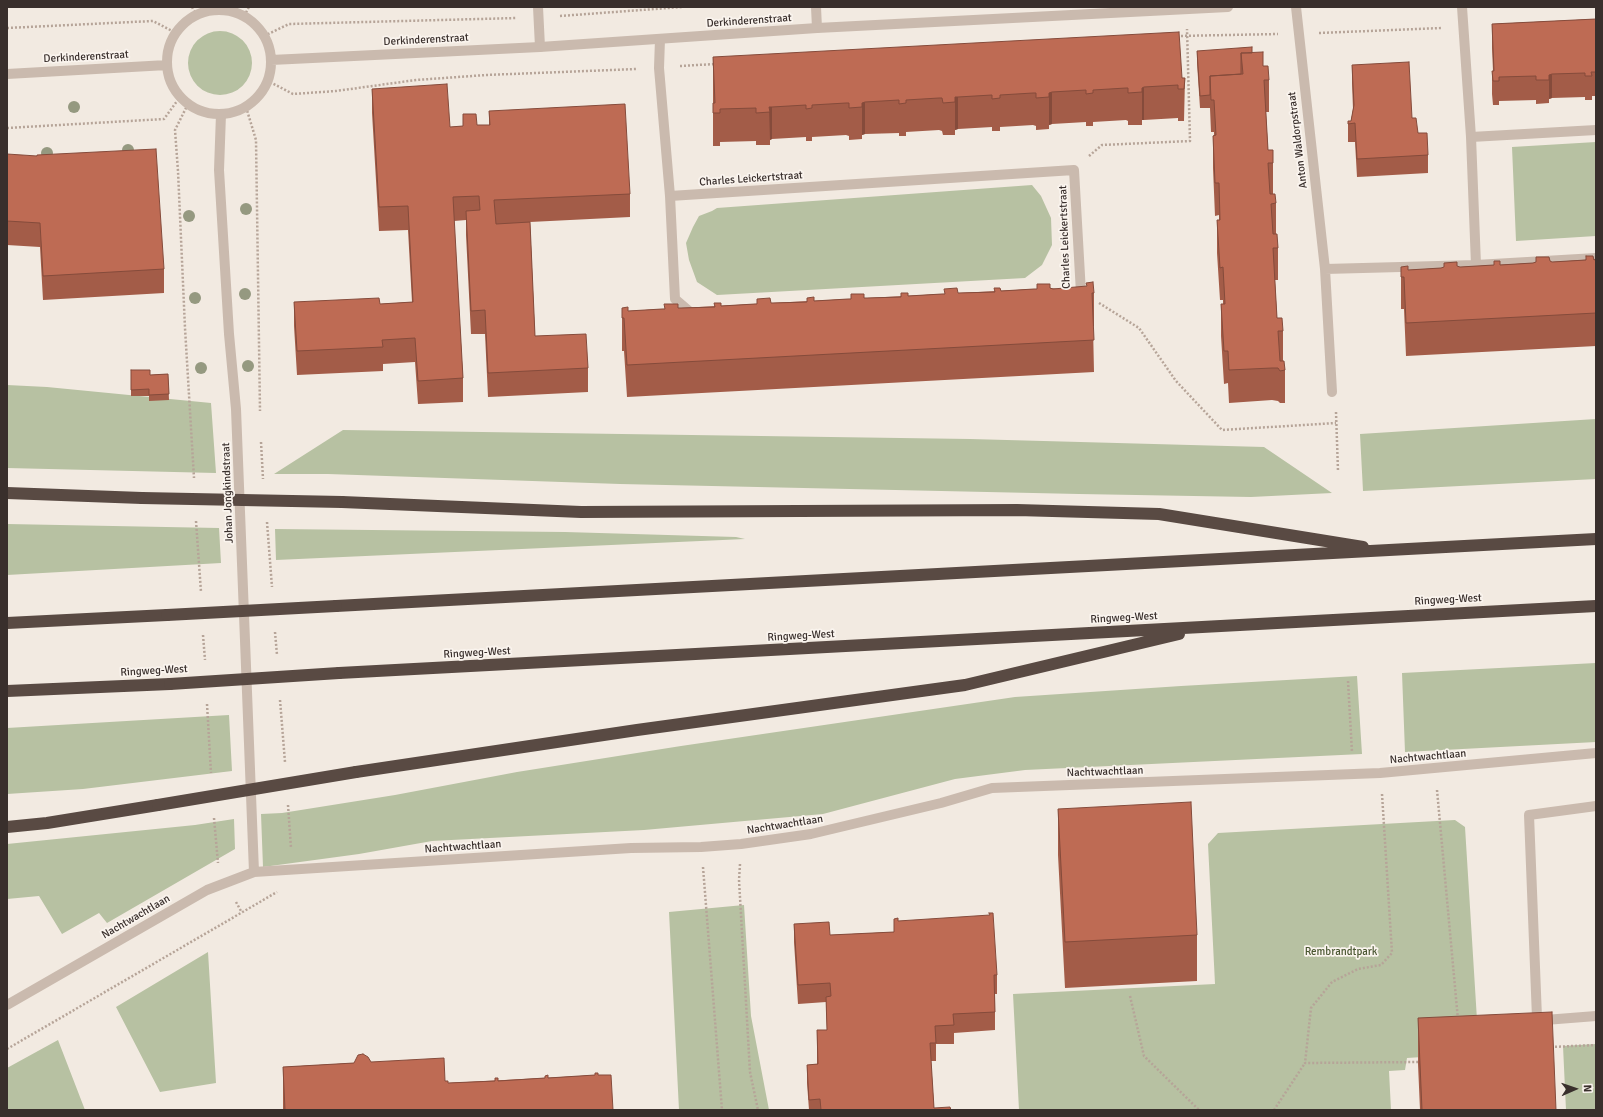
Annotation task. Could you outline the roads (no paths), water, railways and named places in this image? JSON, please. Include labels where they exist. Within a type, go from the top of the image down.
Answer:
[{"type":"highway","points":[[7,493],[142,498],[342,502],[581,512],[1017,510],[1159,514],[1386,550]]},
{"type":"highway","points":[[7,623],[1596,539]]},
{"type":"highway","name":"Ringweg-West","points":[[7,691],[170,684],[340,673],[1596,606]]},
{"type":"highway","points":[[7,827],[47,823],[356,772],[637,730],[965,685],[1209,626]]},
{"type":"street","points":[[538,7],[540,48]]},
{"type":"street","points":[[816,7],[817,28]]},
{"type":"street","name":"Derkinderenstraat","points":[[271,60],[540,48],[817,28],[1228,7]]},
{"type":"street","name":"Anton Waldorpstraat","points":[[1296,7],[1325,270],[1332,392]]},
{"type":"street","points":[[1462,7],[1471,136],[1476,264]]},
{"type":"street","points":[[216,9],[246,12],[264,36],[271,60],[268,81],[258,97],[246,107],[222,114],[204,113],[188,104],[180,97],[171,82],[167,65],[171,42],[180,27],[194,11],[216,9]]},
{"type":"street","points":[[660,39],[659,68],[670,196],[675,299],[698,318],[706,318]]},
{"type":"street","name":"Derkinderenstraat","points":[[7,74],[167,65]]},
{"type":"street","name":"Johan Jongkindstraat","points":[[222,114],[219,170],[229,334],[236,409],[254,872]]},
{"type":"street","points":[[1471,136],[1596,130]]},
{"type":"street","name":"Charles Leickertstraat","points":[[670,196],[1074,170],[1081,292],[1065,294]]},
{"type":"street","points":[[1325,270],[1596,258]]},
{"type":"street","name":"Nachtwachtlaan","points":[[7,1005],[207,890],[254,872],[631,848],[701,847],[741,844],[811,834],[992,788],[1380,773],[1596,753]]},
{"type":"street","points":[[1596,806],[1529,815],[1538,1018],[1545,1020],[1596,1016]]},
{"type":"park label","name":"Rembrandtpark","points":[[1341,952]]}]
